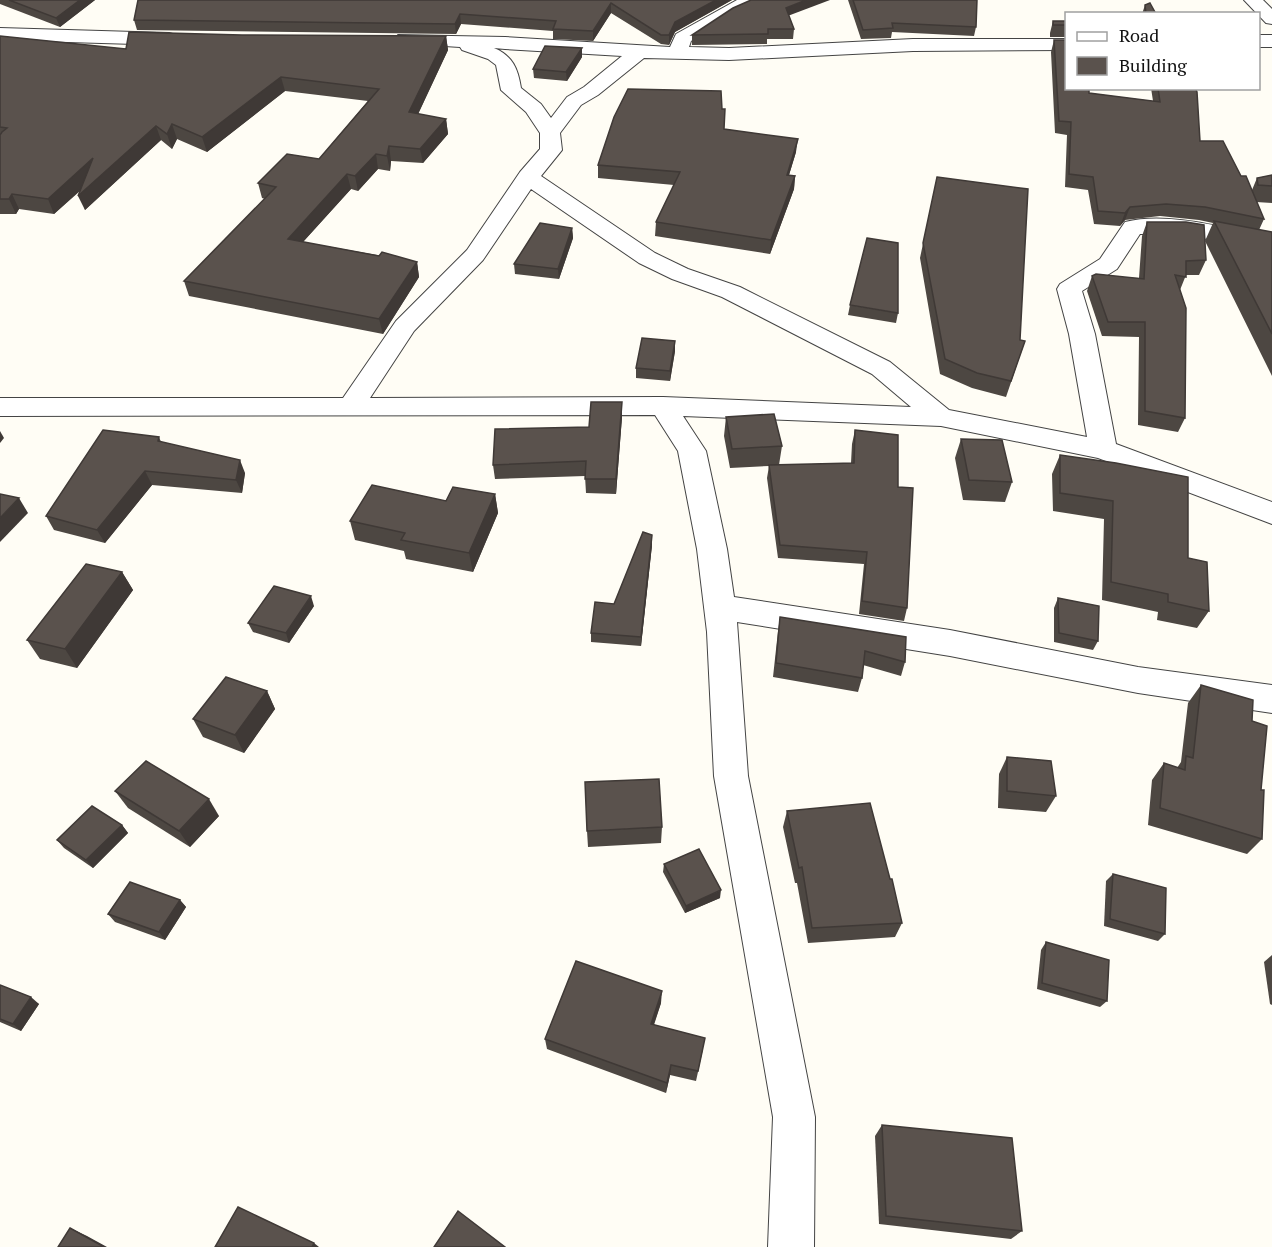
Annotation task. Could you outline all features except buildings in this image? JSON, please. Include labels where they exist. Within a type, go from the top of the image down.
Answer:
[{"type":"street","points":[[678,53],[683,38],[725,12],[751,0]]},
{"type":"street","points":[[1252,0],[1272,19]]},
{"type":"street","points":[[0,34],[189,39]]},
{"type":"street","points":[[384,40],[456,41],[639,52],[729,54],[913,45],[1065,44]]},
{"type":"street","points":[[352,405],[405,326],[475,255],[528,177],[551,150],[550,134],[534,108],[511,90],[510,70],[500,57],[456,41]]},
{"type":"street","points":[[550,134],[574,101],[591,91],[639,52]]},
{"type":"street","points":[[528,177],[647,258],[680,274],[731,292],[881,368],[941,417]]},
{"type":"street","points":[[1103,450],[1082,334],[1069,289],[1109,264],[1133,227],[1180,227],[1272,244]]},
{"type":"street","points":[[663,406],[692,452],[712,549],[723,632],[731,776],[794,1117],[790,1247]]},
{"type":"street","points":[[0,407],[663,406],[941,417],[1103,450],[1272,513]]},
{"type":"street","points":[[718,607],[950,643],[1138,680],[1272,699]]}]
